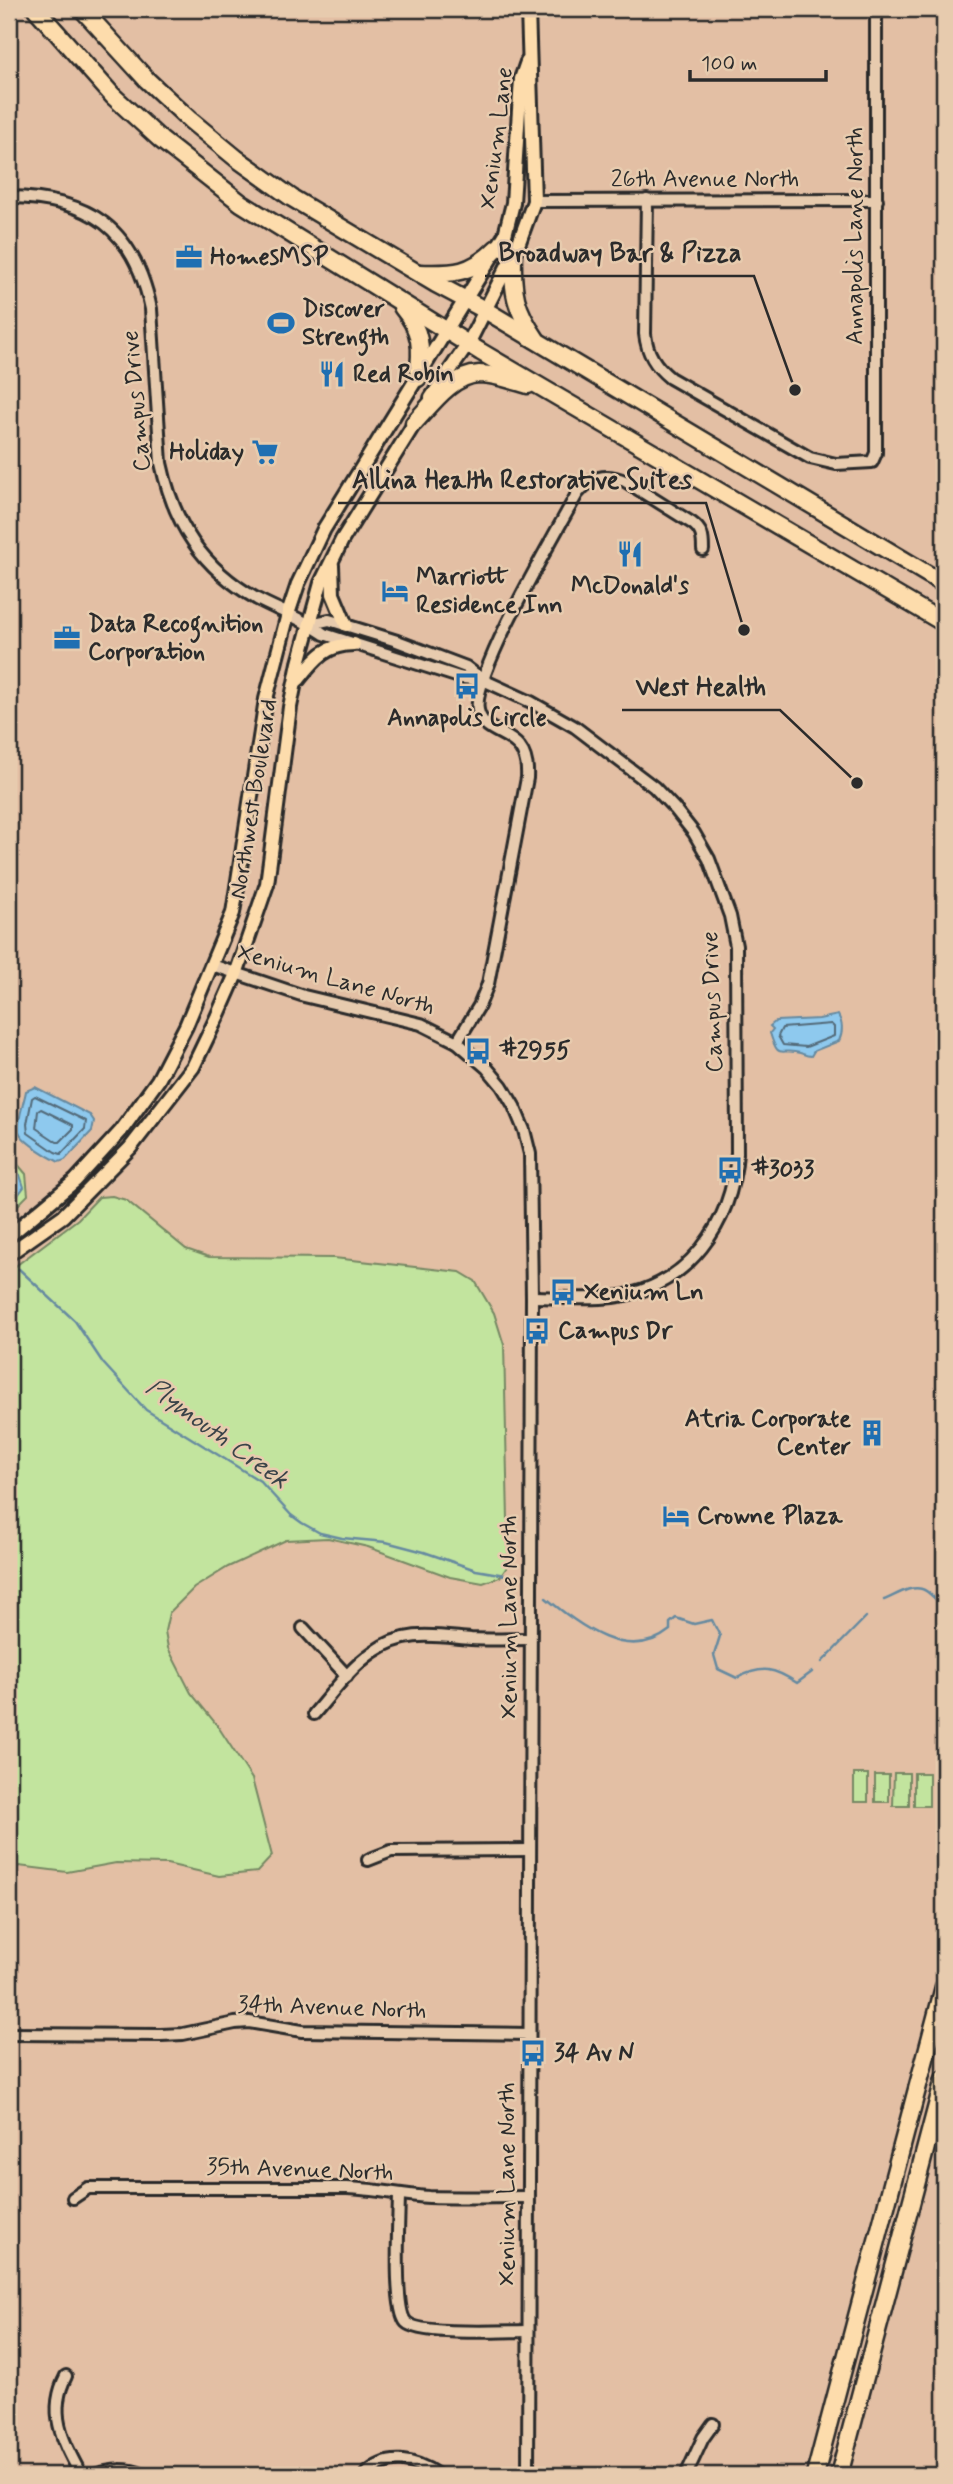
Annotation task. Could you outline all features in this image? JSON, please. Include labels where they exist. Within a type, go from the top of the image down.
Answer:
[{"type":"highway","points":[[36,9],[113,96],[160,140],[241,203],[468,344],[944,623]]},
{"type":"highway","points":[[82,9],[147,80],[190,120],[236,158],[292,198],[944,584]]},
{"type":"highway","points":[[417,272],[460,272],[484,261],[497,248]]},
{"type":"highway","points":[[513,255],[512,286],[516,303],[524,323],[539,344]]},
{"type":"highway","points":[[396,299],[410,317],[419,336],[422,353],[418,378]]},
{"type":"highway","points":[[414,423],[440,395],[456,382],[469,376],[481,374],[547,391]]},
{"type":"highway","points":[[815,2475],[944,1987]]},
{"type":"highway","points":[[839,2475],[944,2079]]},
{"type":"main road","name":"Xenium Lane","points":[[485,310],[513,255],[534,201],[528,9]]},
{"type":"main road","name":"Xenium Lane","points":[[466,300],[505,235],[513,202],[521,79],[529,55]]},
{"type":"main road","name":"Northwest Boulevard","points":[[9,1236],[75,1181],[121,1130],[158,1080],[186,1026],[233,913],[266,699],[298,584],[324,529],[466,300]]},
{"type":"main road","name":"Northwest Boulevard","points":[[9,1254],[63,1216],[130,1148],[192,1067],[236,974],[267,884],[290,707],[321,583],[366,501],[414,423],[468,344],[485,310]]},
{"type":"main road","points":[[332,561],[333,594],[346,625]]},
{"type":"main road","points":[[295,682],[328,649],[339,644],[354,644]]},
{"type":"street","name":"Annapolis Lane North","points":[[647,200],[646,344],[656,365],[670,377],[818,461],[836,464],[872,462],[876,453],[876,9]]},
{"type":"street","name":"Campus Drive","points":[[9,197],[49,198],[92,215],[119,238],[138,265],[151,309],[161,463],[166,488],[174,511],[187,534],[217,571],[248,593],[310,624],[324,634],[462,678],[483,680]]},
{"type":"street","name":"26th Avenue North","points":[[534,201],[877,200]]},
{"type":"street","points":[[457,1042],[479,1006],[488,984],[527,778],[526,760],[518,744],[486,725],[480,718],[478,697],[483,680],[532,575],[577,494],[584,485],[594,479],[615,477],[625,481],[692,523],[699,528],[703,538],[703,550]]},
{"type":"street","name":"Campus Drive","points":[[310,624],[329,620],[466,667],[483,680],[531,702],[575,727],[654,787],[694,833],[709,859],[730,916],[736,946],[737,1153],[730,1198],[722,1219],[695,1256],[678,1270],[638,1291],[615,1297],[532,1297]]},
{"type":"street","name":"Xenium Lane North","points":[[212,965],[304,996],[421,1024],[457,1042],[487,1068],[502,1086],[524,1130],[530,1154],[532,1297],[528,2475]]},
{"type":"street","points":[[303,1628],[347,1676]]},
{"type":"street","points":[[314,1714],[347,1676],[373,1652],[390,1642],[427,1634],[474,1639],[530,1639]]},
{"type":"street","points":[[368,1860],[391,1851],[530,1850]]},
{"type":"street","name":"34th Avenue North","points":[[9,2034],[183,2034],[250,2022],[302,2031],[529,2034]]},
{"type":"street","name":"35th Avenue North","points":[[73,2198],[88,2188],[360,2189],[432,2197],[528,2197]]},
{"type":"street","points":[[399,2194],[398,2298],[405,2322],[413,2327],[431,2330],[528,2331]]},
{"type":"street","points":[[66,2376],[58,2392],[60,2430],[66,2448],[81,2475]]},
{"type":"street","points":[[687,2475],[703,2438],[713,2424]]},
{"type":"street","points":[[365,2475],[382,2462],[398,2460],[414,2462],[439,2475]]},
{"type":"street","points":[[94,2475],[123,2469],[144,2475]]},
{"type":"green space","points":[[9,1154],[26,1174],[28,1195],[9,1214]]},
{"type":"green space","points":[[112,1196],[126,1200],[186,1249],[209,1257],[334,1258],[460,1272],[475,1281],[494,1313],[504,1345],[509,1564],[500,1577],[483,1583],[450,1577],[368,1547],[328,1538],[286,1540],[228,1567],[194,1588],[169,1613],[165,1631],[168,1648],[191,1693],[217,1725],[252,1779],[272,1856],[257,1872],[219,1876],[167,1864],[116,1863],[67,1872],[19,1866],[9,1875],[9,1271],[78,1219],[99,1197]]},
{"type":"green space","points":[[894,1773],[909,1773],[909,1806],[893,1806]]},
{"type":"green space","points":[[914,1773],[929,1773],[929,1806],[914,1806]]},
{"type":"green space","points":[[854,1774],[868,1774],[868,1802],[854,1802]]},
{"type":"green space","points":[[875,1775],[889,1775],[889,1802],[875,1802]]},
{"type":"water","points":[[838,1015],[842,1028],[839,1041],[814,1051],[811,1056],[781,1052],[773,1042],[770,1033],[773,1029],[770,1026],[776,1021],[819,1019]]},
{"type":"water","points":[[35,1087],[90,1115],[94,1121],[92,1131],[65,1160],[59,1162],[42,1153],[19,1131],[26,1091]]},
{"type":"water","points":[[9,1165],[20,1175],[24,1187],[9,1207]]},
{"type":"waterway","name":"Plymouth Creek","points":[[19,1269],[75,1321],[103,1363],[146,1410],[260,1481],[291,1515],[302,1523],[320,1533],[386,1542],[476,1570],[505,1575],[516,1581]]},
{"type":"waterway","name":"Plymouth Creek","points":[[884,1600],[917,1588],[927,1591],[940,1603],[944,1601]]},
{"type":"waterway","name":"Plymouth Creek","points":[[546,1598],[589,1629],[621,1642],[654,1640],[670,1630],[670,1623],[676,1618],[694,1624],[712,1620],[720,1636],[714,1655],[718,1669],[737,1678],[754,1671],[768,1670],[797,1683],[812,1672]]},
{"type":"waterway","name":"Plymouth Creek","points":[[822,1662],[866,1617]]},
{"type":"place","name":"HomesMSP","points":[[189,257]]},
{"type":"place","name":"Discover Strength","points":[[281,323]]},
{"type":"place","name":"Red Robin","points":[[332,374]]},
{"type":"place","name":"Broadway Bar & Pizza","points":[[795,390]]},
{"type":"place","name":"Holiday","points":[[265,452]]},
{"type":"place","name":"McDonald's","points":[[630,554]]},
{"type":"place","name":"Marriott Residence Inn","points":[[395,591]]},
{"type":"place","name":"Allina Health Restorative Suites","points":[[744,630]]},
{"type":"place","name":"Data Recognition Corporation","points":[[67,638]]},
{"type":"place","name":"Annapolis Circle","points":[[467,686]]},
{"type":"place","name":"West Health","points":[[857,783]]},
{"type":"place","name":"#2955","points":[[478,1051]]},
{"type":"place","name":"#3033","points":[[730,1170]]},
{"type":"place","name":"Xenium Ln","points":[[563,1292]]},
{"type":"place","name":"Campus Dr","points":[[537,1331]]},
{"type":"place","name":"Atria Corporate Center","points":[[872,1433]]},
{"type":"place","name":"Crowne Plaza","points":[[676,1516]]},
{"type":"place","name":"34 Av N","points":[[533,2053]]}]
